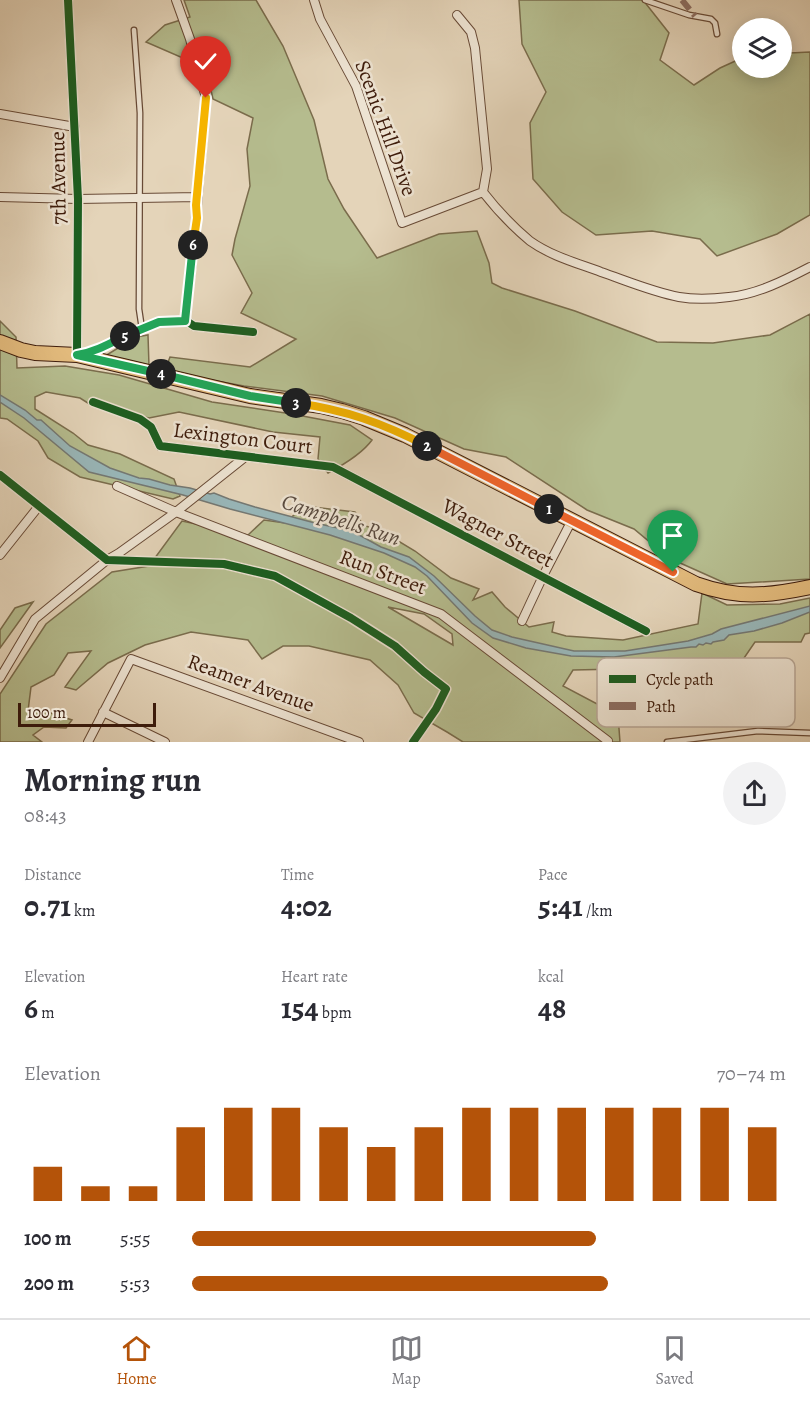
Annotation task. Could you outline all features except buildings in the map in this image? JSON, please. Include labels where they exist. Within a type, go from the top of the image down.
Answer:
[{"type":"main road","points":[[0,342],[35,353],[77,355],[226,391],[321,406],[364,418],[412,438],[696,584],[732,594],[750,595],[772,594],[810,586]]},
{"type":"street","name":"7th Avenue","points":[[68,0],[78,199],[77,355]]},
{"type":"street","points":[[176,0],[190,39],[206,98],[197,218],[185,321]]},
{"type":"street","name":"Scenic Hill Drive","points":[[314,0],[320,19],[356,86],[402,223],[483,192]]},
{"type":"street","points":[[457,15],[471,32],[475,48],[487,169],[483,192],[503,216],[531,242],[551,253],[649,289],[678,297],[702,299],[731,297],[756,291],[810,267]]},
{"type":"street","points":[[0,114],[75,127]]},
{"type":"street","points":[[0,197],[78,199],[198,197]]},
{"type":"street","points":[[77,355],[99,349],[159,322],[185,321],[195,326],[253,332]]},
{"type":"street","name":"Lexington Court","points":[[93,402],[140,420],[151,427],[160,446],[333,467]]},
{"type":"street","points":[[0,678],[35,619],[107,560],[119,554],[176,512],[245,457]]},
{"type":"street","name":"Wagner Street","points":[[333,467],[646,632]]},
{"type":"street","points":[[0,475],[107,560],[224,564],[275,576],[396,646],[446,689],[436,709],[413,742]]},
{"type":"street","name":"Run Street","points":[[117,486],[176,512],[441,614],[609,742]]},
{"type":"street","points":[[0,555],[39,506]]},
{"type":"street","points":[[522,621],[572,520]]},
{"type":"street","name":"Reamer Avenue","points":[[104,712],[131,659],[359,742]]},
{"type":"street","points":[[88,742],[104,712],[165,742]]},
{"type":"lane","points":[[645,0],[689,15],[711,19],[715,23],[717,34]]},
{"type":"lane","points":[[134,30],[140,113],[139,309],[142,329]]},
{"type":"lane","points":[[668,742],[758,731],[810,733]]},
{"type":"green space","points":[[184,0],[256,0],[283,46],[314,120],[328,179],[344,209],[377,258],[439,234],[477,231],[489,263],[492,283],[657,342],[713,343],[770,335],[810,314],[810,579],[727,584],[669,558],[634,529],[587,510],[506,457],[464,449],[395,418],[322,396],[244,386],[167,372],[170,357],[250,367],[296,339],[241,313],[252,293],[232,255],[250,186],[247,149],[253,118],[213,99],[206,68],[146,42],[165,25],[190,17]]},
{"type":"green space","points":[[519,0],[643,0],[669,33],[660,60],[694,85],[732,63],[732,78],[792,78],[792,53],[810,52],[810,215],[777,234],[717,256],[700,239],[652,231],[596,235],[562,212],[533,179],[530,123],[546,92],[522,44]]},
{"type":"green space","points":[[0,321],[16,337],[17,368],[65,366],[119,375],[212,402],[350,425],[372,440],[346,463],[328,473],[318,459],[320,437],[273,432],[179,412],[149,418],[91,405],[80,398],[46,392],[35,397],[35,409],[88,445],[120,454],[174,479],[180,496],[173,499],[80,477],[48,458],[38,441],[7,419],[0,418]]},
{"type":"green space","points":[[148,335],[149,366],[105,356],[136,337]]},
{"type":"green space","points":[[304,506],[355,512],[363,525],[385,533],[415,551],[451,578],[479,589],[473,600],[492,592],[505,607],[529,627],[554,622],[552,632],[566,636],[623,640],[698,624],[702,593],[727,605],[780,604],[810,598],[810,633],[805,634],[801,642],[755,642],[744,658],[597,658],[597,669],[573,670],[563,686],[597,704],[597,727],[619,727],[620,742],[463,742],[414,713],[398,685],[370,660],[309,646],[283,646],[262,659],[248,640],[191,632],[145,645],[108,663],[76,690],[65,687],[91,651],[68,653],[54,675],[31,687],[28,711],[45,711],[72,720],[66,728],[44,727],[33,735],[42,742],[0,742],[0,694],[46,624],[112,572],[149,566],[182,521],[248,535],[264,520],[285,523]],"holes":[[[388,607],[424,614],[452,634],[453,645]]]},
{"type":"green space","points":[[33,602],[0,648],[0,630],[15,608]]},
{"type":"water","points":[[0,395],[37,420],[41,420],[70,446],[110,468],[139,478],[214,493],[255,507],[352,531],[381,547],[409,557],[434,576],[492,630],[512,637],[574,651],[625,651],[688,641],[721,629],[810,606],[810,612],[782,623],[729,635],[724,640],[711,644],[699,644],[696,647],[614,657],[571,656],[526,648],[493,638],[472,623],[427,576],[415,567],[384,553],[330,535],[89,472],[24,418],[0,402]]},
{"type":"marked path","points":[[682,0],[695,16]]},
{"type":"cycle path","points":[[68,0],[78,199],[77,355],[99,349],[159,322],[185,320],[194,326],[253,332]]},
{"type":"cycle path","points":[[93,402],[140,419],[151,427],[160,446],[333,467],[646,631]]},
{"type":"cycle path","points":[[0,475],[107,560],[224,564],[275,576],[351,618],[395,646],[446,689],[436,709],[413,742]]},
{"type":"route","points":[[206,98],[196,205],[197,218],[185,321],[159,322],[99,349],[77,355],[226,391],[321,406],[364,418],[426,446],[673,572]]},
{"type":"water label","name":"Campbells Run","points":[[341,520]]}]
